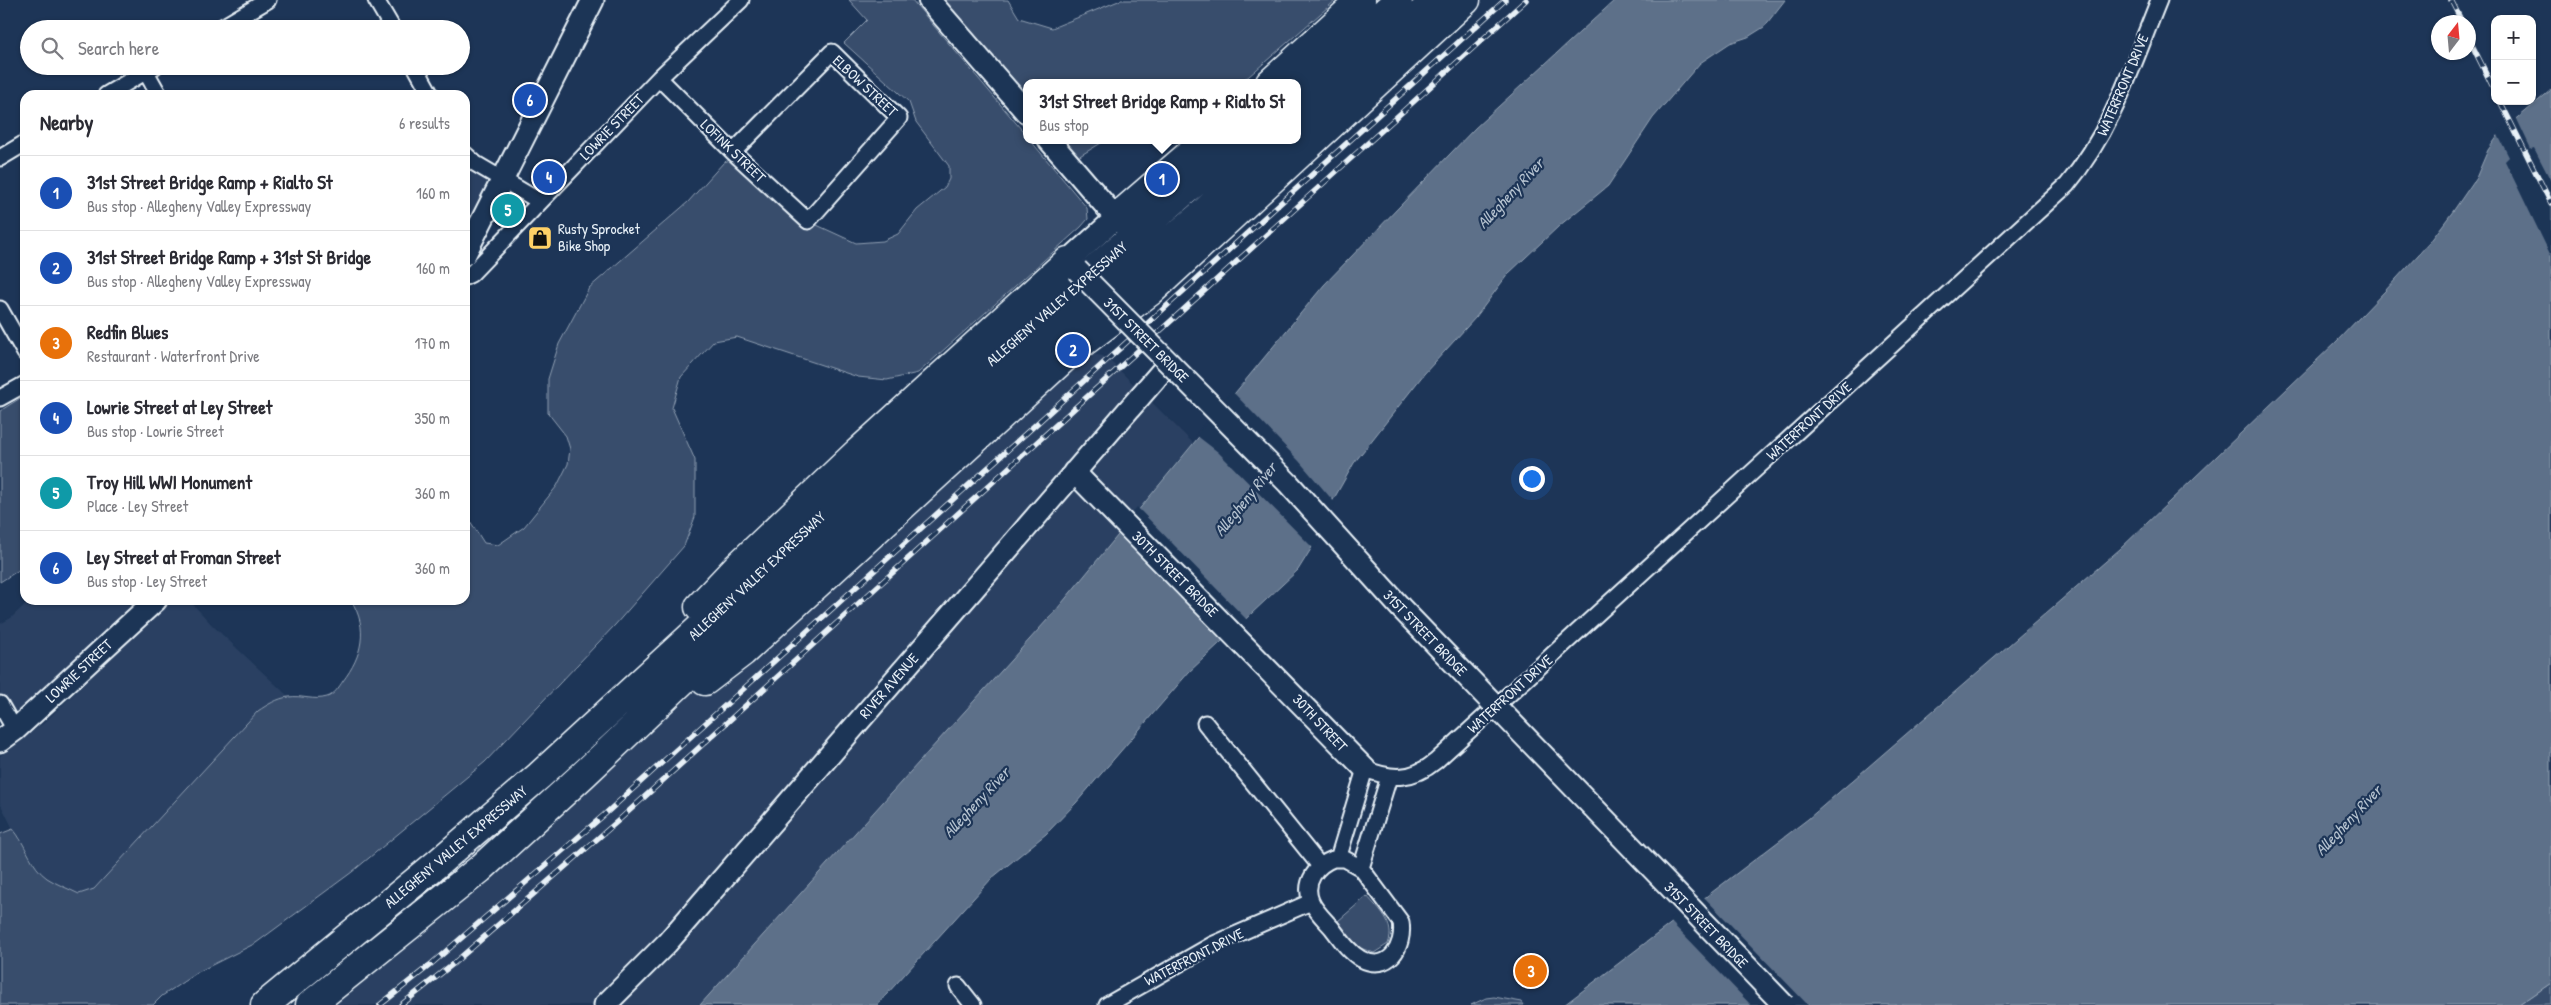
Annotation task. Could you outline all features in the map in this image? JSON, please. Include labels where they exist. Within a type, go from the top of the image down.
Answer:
[{"type":"highway","points":[[1274,79],[1361,0]]},
{"type":"highway","points":[[1301,88],[1398,0]]},
{"type":"highway","points":[[1301,124],[1437,13],[1466,0]]},
{"type":"highway","points":[[583,775],[743,652],[897,509],[1073,350],[1151,292],[1437,13]]},
{"type":"highway","points":[[1116,218],[1201,144]]},
{"type":"highway","name":"ALLEGHENY VALLEY EXPRESSWAY","points":[[265,1005],[430,870],[539,776],[1019,335],[1239,144]]},
{"type":"highway","name":"ALLEGHENY VALLEY EXPRESSWAY","points":[[310,1005],[480,869],[583,775],[883,491],[1058,336],[1202,214],[1278,144]]},
{"type":"highway","points":[[539,776],[736,568],[858,452],[1072,265]]},
{"type":"street","points":[[234,20],[268,0]]},
{"type":"street","points":[[376,0],[388,20]]},
{"type":"street","points":[[470,244],[593,0]]},
{"type":"street","name":"LOWRIE STREET","points":[[470,274],[524,221],[540,201],[659,78],[741,0]]},
{"type":"street","points":[[929,0],[1023,108]]},
{"type":"street","name":"WATERFRONT DRIVE","points":[[1366,769],[1389,778],[1408,777],[1424,771],[2067,185],[2085,163],[2111,120],[2159,0]]},
{"type":"street","name":"ELBOW STREET","points":[[733,152],[832,52],[900,118],[808,222]]},
{"type":"street","points":[[114,90],[140,75]]},
{"type":"street","points":[[152,75],[157,90]]},
{"type":"street","points":[[420,75],[428,90]]},
{"type":"street","name":"LOFINK STREET","points":[[659,78],[733,152],[808,222]]},
{"type":"street","points":[[1052,144],[1116,218],[1072,265]]},
{"type":"street","points":[[0,158],[20,146]]},
{"type":"street","points":[[470,159],[476,164],[540,201]]},
{"type":"street","name":"31ST STREET BRIDGE","points":[[1072,265],[1288,482],[1401,608],[1784,1005]]},
{"type":"street","points":[[0,309],[20,344]]},
{"type":"street","name":"RIVER AVENUE","points":[[605,1005],[667,943],[1169,363]]},
{"type":"street","points":[[0,398],[20,387]]},
{"type":"street","name":"30TH STREET BRIDGE","points":[[1074,472],[1276,676]]},
{"type":"street","name":"LOWRIE STREET","points":[[8,735],[151,605]]},
{"type":"street","name":"30TH STREET","points":[[1276,676],[1366,769]]},
{"type":"street","points":[[0,704],[8,735]]},
{"type":"street","points":[[1205,723],[1320,866]]},
{"type":"street","points":[[1338,858],[1366,769]]},
{"type":"street","points":[[1361,868],[1389,778]]},
{"type":"street","points":[[1338,858],[1354,862],[1361,868],[1401,922],[1403,933],[1401,945],[1395,954],[1386,960],[1376,962],[1363,960],[1350,952],[1311,902],[1310,881],[1320,866],[1327,861],[1338,858]]},
{"type":"street","name":"WATERFRONT DRIVE","points":[[1107,1005],[1212,945],[1311,902]]},
{"type":"street","points":[[958,986],[972,1005]]},
{"type":"shaded area","points":[[849,0],[912,0],[1023,131],[1023,144],[1033,144],[1087,208],[1088,219],[1081,227],[918,373],[887,380],[858,377],[737,337],[714,341],[681,377],[672,408],[695,460],[695,517],[684,546],[615,625],[485,762],[352,872],[256,943],[198,972],[162,996],[153,1005],[0,1005],[0,834],[13,829],[37,868],[47,878],[79,894],[94,889],[258,711],[273,702],[285,698],[322,698],[330,696],[336,690],[350,672],[359,652],[361,642],[360,621],[354,605],[470,605],[470,521],[484,543],[498,545],[524,527],[557,486],[568,464],[570,449],[566,436],[548,413],[548,379],[559,344],[589,288],[688,202],[724,162],[740,157],[751,158],[773,190],[808,221],[856,243],[883,241],[898,234],[917,210],[945,187],[949,179],[949,166],[916,122],[909,102],[844,43],[867,20]]},
{"type":"shaded area","points":[[943,0],[1008,0],[1019,18],[1052,28],[1121,0],[1336,0],[1248,77],[1243,79],[1023,79],[1023,93]]},
{"type":"shaded area","points":[[1067,144],[1099,144],[1078,157]]},
{"type":"shaded area","points":[[470,157],[503,178],[470,244]]},
{"type":"shaded area","points":[[1090,354],[1103,356],[1111,362],[1193,443],[1057,609],[700,1005],[310,1005],[1076,359]]},
{"type":"shaded area","points":[[20,398],[20,569],[0,582],[0,411]]},
{"type":"shaded area","points":[[25,605],[151,605],[15,730],[0,704],[0,624],[11,618]]},
{"type":"shaded area","points":[[165,605],[194,605],[213,626],[289,697],[258,711],[94,889],[79,894],[46,878],[37,868],[20,837],[13,829],[0,803],[0,756],[44,723]]},
{"type":"shaded area","points":[[1367,896],[1381,912],[1390,930],[1388,944],[1374,953],[1358,947],[1338,921]]},
{"type":"shaded area","points":[[2551,983],[2551,1004],[2519,1005]]},
{"type":"shaded area","points":[[1494,997],[1522,1002],[1524,1005],[1471,1005],[1486,998]]},
{"type":"water","name":"Allegheny River","points":[[1615,0],[1785,0],[1764,27],[1748,37],[1730,43],[1700,63],[1653,118],[1608,186],[1559,226],[1508,274],[1476,317],[1424,374],[1354,463],[1332,502],[1311,549],[1298,570],[1189,672],[1076,803],[1046,834],[992,878],[877,1005],[700,1005],[1057,609],[1324,285],[1475,128]]},
{"type":"water","name":"Allegheny River","points":[[2551,90],[2551,983],[2519,1005],[1564,1005],[1808,819],[2120,549],[2337,341],[2385,291],[2430,242],[2454,210],[2476,178],[2488,150],[2500,133],[2533,105],[2536,105],[2536,103]]},
{"type":"pier","points":[[2516,117],[2531,149],[2534,148],[2551,181],[2551,256],[2505,161],[2509,157],[2497,133]]},
{"type":"pier","points":[[1232,391],[1299,461],[1335,503],[1314,549],[1218,452],[1196,435]]},
{"type":"pier","points":[[1137,507],[1248,621],[1224,643],[1116,533]]},
{"type":"pier","points":[[1702,895],[1808,1005],[1751,1005],[1669,920]]},
{"type":"railway","points":[[380,1005],[430,965],[604,815],[1505,0]]},
{"type":"railway","points":[[401,1005],[454,963],[619,820],[1526,0]]},
{"type":"railway","points":[[2451,0],[2458,15]]},
{"type":"railway","points":[[2476,53],[2491,83]]},
{"type":"railway","points":[[2502,105],[2551,203]]},
{"type":"place","name":"Ley Street at Froman Street","points":[[530,100]]},
{"type":"place","name":"Lowrie Street at Ley Street","points":[[549,177]]},
{"type":"place","name":"31st Street Bridge Ramp + Rialto St","points":[[1162,179]]},
{"type":"place","name":"Troy Hill WWI Monument","points":[[508,210]]},
{"type":"place","name":"Rusty Sprocket Bike Shop","points":[[540,238]]},
{"type":"place","name":"31st Street Bridge Ramp + 31st St Bridge","points":[[1073,350]]},
{"type":"place","name":"Redfin Blues","points":[[1531,971]]}]
